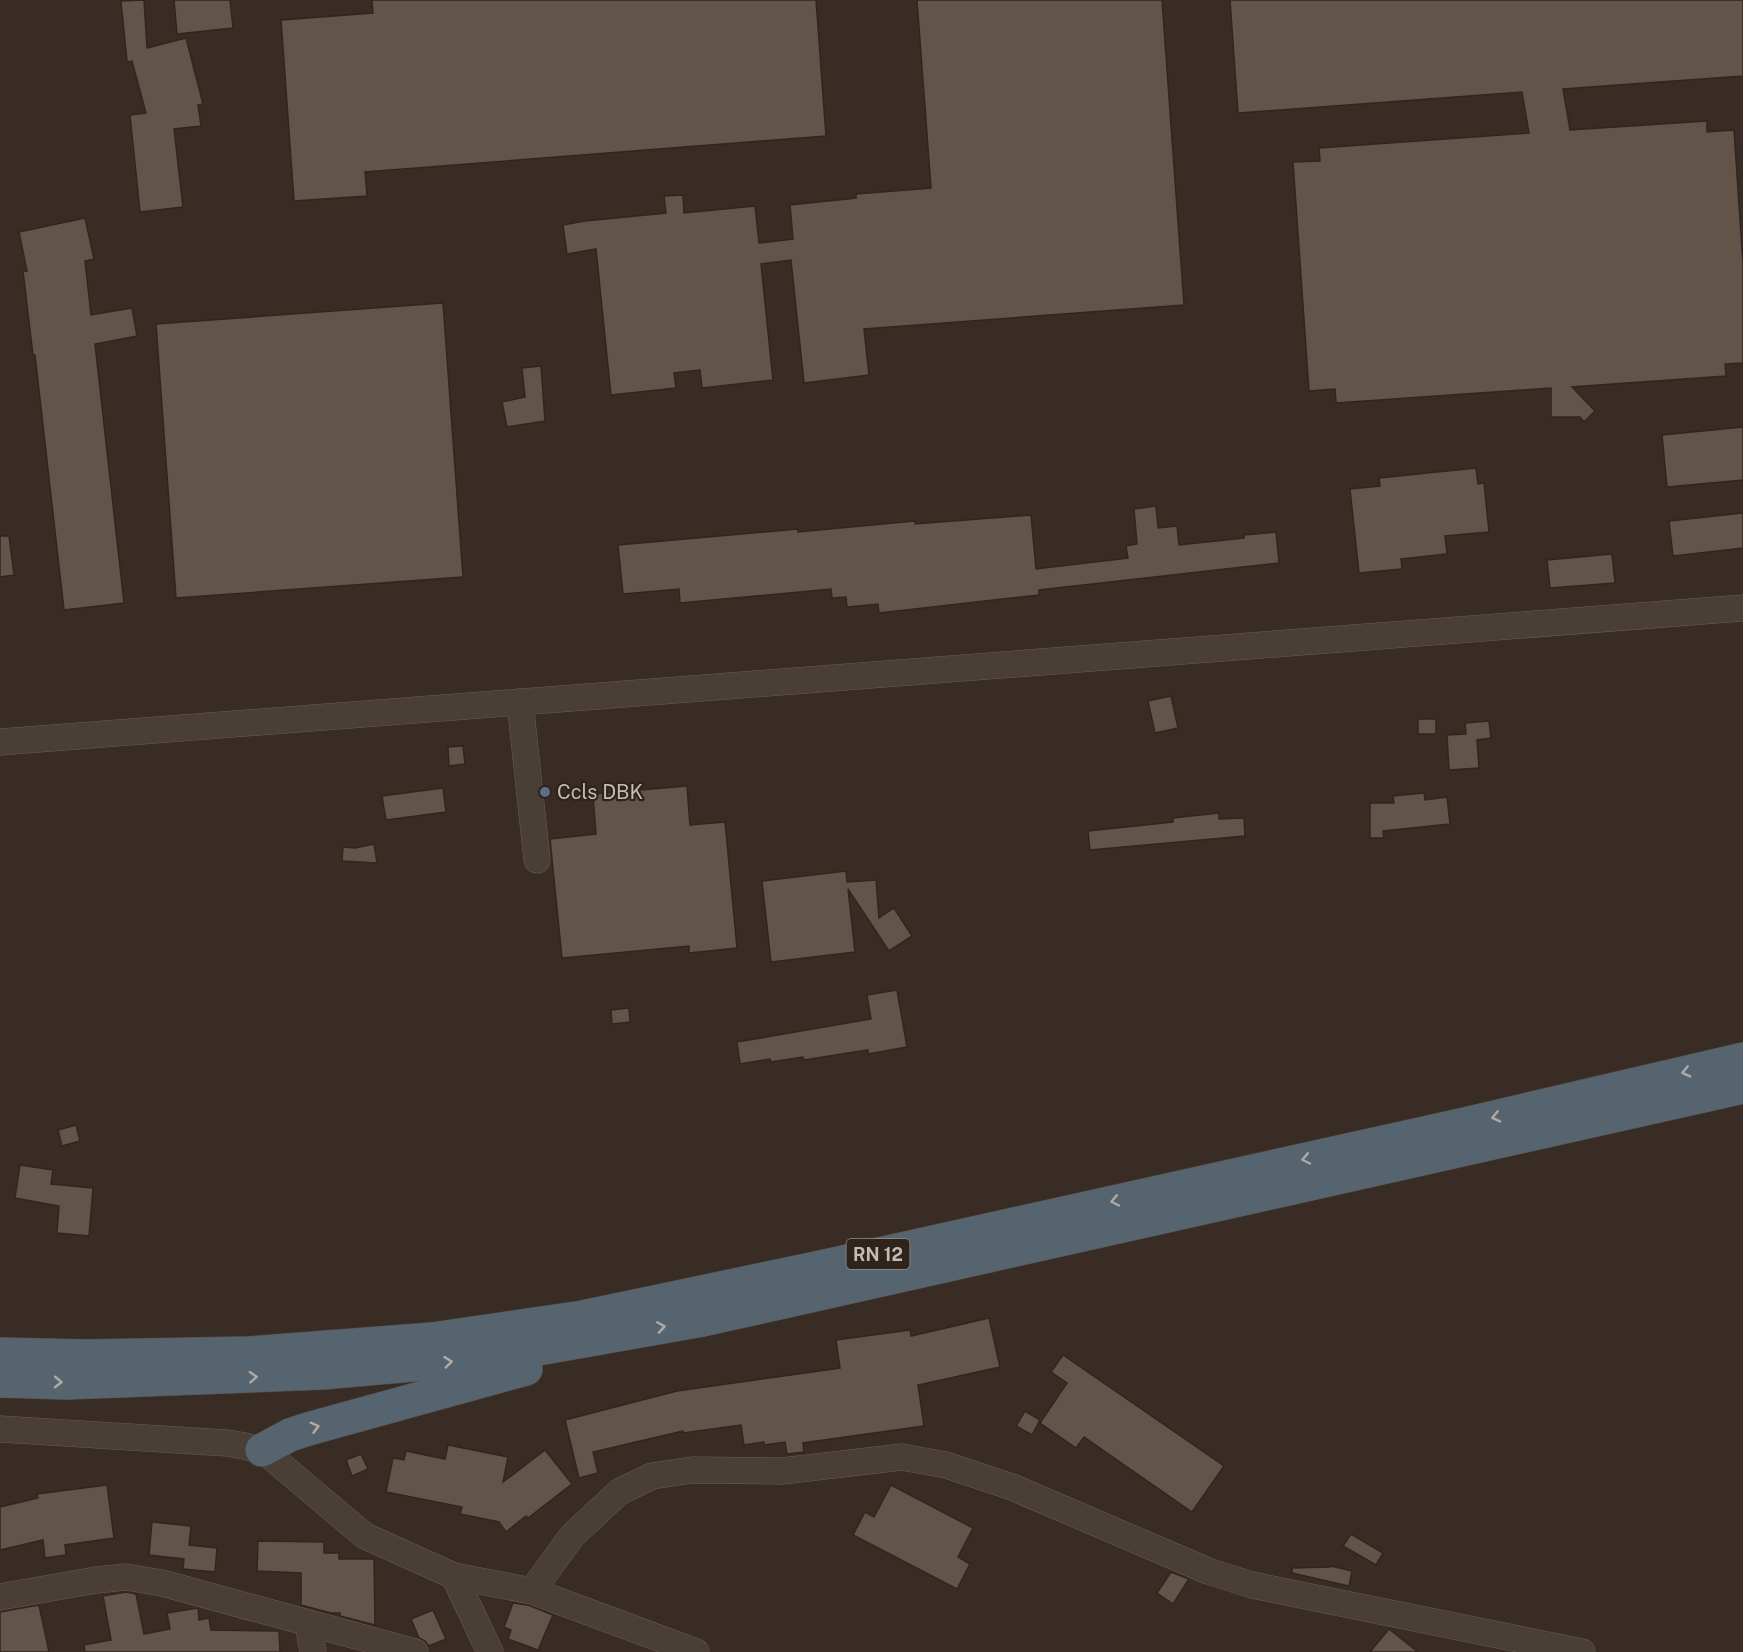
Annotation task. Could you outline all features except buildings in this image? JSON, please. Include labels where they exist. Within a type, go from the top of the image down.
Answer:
[{"type":"highway","name":"RN 12","points":[[0,1354],[87,1356],[249,1353],[432,1339],[584,1317],[1449,1128],[1743,1059]]},
{"type":"highway","name":"RN 12","points":[[0,1381],[79,1382],[231,1378],[356,1371],[482,1358],[727,1315],[1743,1087]]},
{"type":"highway","points":[[262,1450],[299,1432],[566,1358],[625,1333]]},
{"type":"street","points":[[0,742],[1743,608]]},
{"type":"street","points":[[520,702],[537,860]]},
{"type":"street","points":[[0,1429],[227,1443],[262,1450],[365,1536],[454,1576],[531,1591],[696,1652]]},
{"type":"street","points":[[531,1591],[572,1536],[619,1492],[652,1476],[692,1470],[782,1471],[902,1457],[946,1465],[1012,1487],[1208,1571],[1252,1585],[1582,1652]]},
{"type":"street","points":[[454,1576],[490,1652]]},
{"type":"street","points":[[0,1597],[126,1577],[162,1583],[415,1652]]},
{"type":"street","points":[[308,1624],[313,1652]]},
{"type":"place","name":"Ccls DBK","points":[[545,792]]}]
